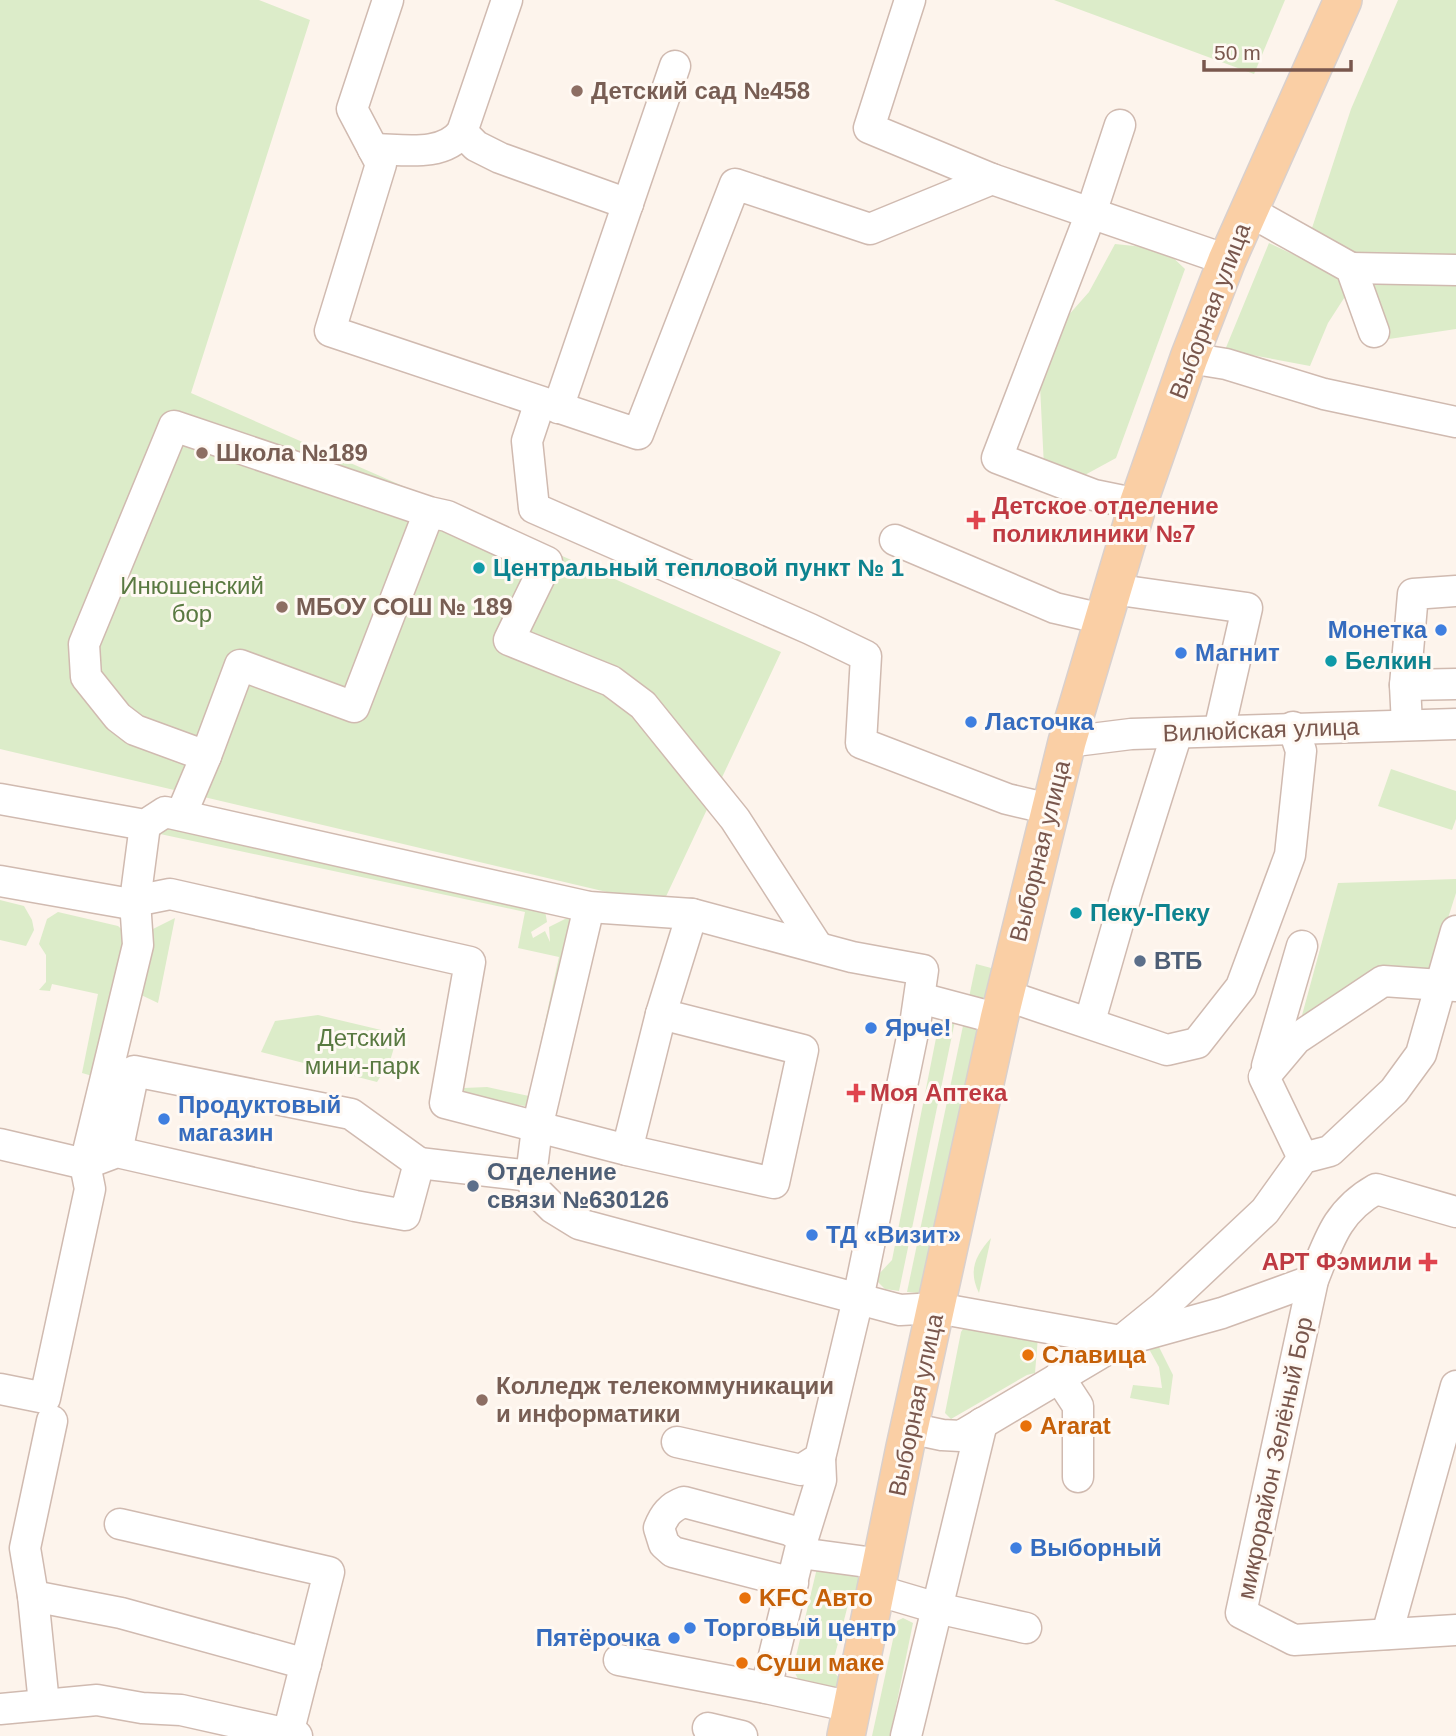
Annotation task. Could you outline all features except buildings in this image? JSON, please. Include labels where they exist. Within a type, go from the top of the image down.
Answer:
[{"type":"main road","name":"Выборная улица","points":[[849,1722],[909,1428],[1002,1007],[1068,742],[1138,504],[1189,358],[1227,260],[1343,0]]},
{"type":"street","points":[[388,0],[352,109],[382,164],[330,331],[638,433],[735,184],[870,229],[992,178]]},
{"type":"street","points":[[373,149],[431,149],[450,144],[462,132],[507,0]]},
{"type":"street","points":[[910,0],[869,128],[992,178],[1227,260]]},
{"type":"street","points":[[675,66],[628,204],[549,405],[527,441],[534,508],[866,656],[861,743],[1007,799],[1050,809]]},
{"type":"street","points":[[1121,125],[1091,213],[997,458],[1094,495],[1138,504]]},
{"type":"street","points":[[462,132],[476,146],[500,158],[628,204]]},
{"type":"street","points":[[1249,211],[1351,268],[1456,270]]},
{"type":"street","points":[[1351,268],[1374,332]]},
{"type":"street","points":[[1189,358],[1226,364],[1324,394],[1456,422]]},
{"type":"street","points":[[205,756],[135,730],[118,717],[86,677],[84,644],[174,426],[446,516],[547,562],[509,640],[611,681],[643,705],[735,819],[817,946]]},
{"type":"street","points":[[181,815],[240,665],[354,707],[429,512]]},
{"type":"street","points":[[895,540],[1055,608],[1108,604],[1247,608],[1219,731]]},
{"type":"street","points":[[1407,725],[1405,685],[1413,594],[1456,590]]},
{"type":"street","points":[[1405,685],[1456,684]]},
{"type":"street","name":"Вилюйская улица","points":[[1068,742],[1130,734],[1456,724]]},
{"type":"street","points":[[920,998],[1090,1021],[1167,1049],[1197,1043],[1241,987],[1290,855],[1301,751],[1293,727]]},
{"type":"street","points":[[1090,1021],[1177,733]]},
{"type":"street","points":[[5,797],[145,825],[165,812],[181,815],[589,907],[692,914],[852,957],[923,970],[920,998],[858,1299],[820,1458],[821,1480],[801,1545],[766,1688]]},
{"type":"street","points":[[0,1389],[45,1398],[90,1189],[85,1164],[138,945],[135,901],[145,825]]},
{"type":"street","points":[[0,881],[125,903],[170,894],[470,962],[445,1103],[627,1150],[774,1183],[803,1050],[661,1014]]},
{"type":"street","points":[[589,907],[537,1128],[531,1176],[535,1190],[553,1208],[579,1224],[900,1310],[937,1308],[1121,1340],[1222,1313],[1313,1280]]},
{"type":"street","points":[[627,1150],[661,1014],[692,914]]},
{"type":"street","points":[[909,1428],[961,1436],[1121,1340],[1163,1307],[1265,1211],[1303,1158],[1330,1150],[1394,1091],[1421,1054],[1448,985],[1456,931]]},
{"type":"street","points":[[1302,946],[1264,1077],[1303,1158]]},
{"type":"street","points":[[1264,1077],[1296,1039],[1383,981],[1448,985]]},
{"type":"street","points":[[117,1152],[134,1071],[351,1114],[419,1163],[531,1176]]},
{"type":"street","points":[[0,1144],[85,1164],[117,1152],[405,1216],[419,1163]]},
{"type":"street","name":"микрорайон Зелёный Бор","points":[[1456,1212],[1376,1189],[1348,1209],[1333,1230],[1313,1280],[1241,1613],[1294,1640],[1456,1630]]},
{"type":"street","points":[[1059,1377],[1077,1406],[1078,1478]]},
{"type":"street","points":[[1387,1634],[1456,1387]]},
{"type":"street","points":[[44,1704],[33,1596],[25,1548],[52,1421]]},
{"type":"street","points":[[906,1736],[982,1423]]},
{"type":"street","points":[[677,1442],[801,1470],[820,1458]]},
{"type":"street","points":[[793,1583],[673,1552],[664,1544],[659,1528],[673,1506],[684,1503],[789,1531],[801,1545],[879,1577],[937,1608],[1026,1628]]},
{"type":"street","points":[[0,1709],[97,1700],[142,1708],[177,1723],[293,1735],[306,1664],[329,1572],[120,1524]]},
{"type":"street","points":[[33,1596],[121,1613],[306,1664]]},
{"type":"street","points":[[619,1660],[766,1688],[849,1722]]},
{"type":"street","points":[[708,1728],[742,1736]]},
{"type":"green space","name":"Инюшенский бор","points":[[0,0],[259,0],[310,20],[191,393],[781,652],[662,905],[0,749]]},
{"type":"green space","points":[[1054,0],[1285,0],[1254,74]]},
{"type":"green space","points":[[1398,0],[1456,0],[1456,329],[1389,339],[1363,265],[1312,228],[1351,109]]},
{"type":"green space","points":[[1269,243],[1337,275],[1348,292],[1328,323],[1310,366],[1225,350]]},
{"type":"green space","points":[[1115,244],[1164,249],[1185,269],[1116,458],[1083,476],[1044,467],[1040,386],[1059,326],[1089,292]]},
{"type":"green space","points":[[1391,769],[1456,791],[1456,819],[1452,830],[1378,806]]},
{"type":"green space","points":[[182,818],[543,899],[547,922],[531,932],[533,938],[545,931],[550,942],[549,927],[575,914],[536,1100],[525,1106],[472,1098],[463,1094],[464,1088],[487,1087],[529,1096],[559,957],[518,948],[525,912],[160,834]]},
{"type":"green space","points":[[1456,879],[1456,893],[1430,975],[1298,1030],[1338,883]]},
{"type":"green space","points":[[0,900],[24,906],[32,920],[34,930],[26,946],[0,940]]},
{"type":"green space","points":[[58,912],[118,926],[130,937],[96,1077],[82,1073],[98,994],[52,984],[50,991],[39,990],[46,982],[46,955],[39,944],[47,919]]},
{"type":"green space","points":[[175,918],[158,1003],[139,994],[144,937],[153,929]]},
{"type":"green space","points":[[976,964],[995,969],[927,1288],[918,1293],[907,1292]]},
{"type":"green space","name":"Детский мини-парк","points":[[318,1015],[398,1034],[390,1061],[377,1082],[261,1052],[275,1021]]},
{"type":"green space","points":[[956,1016],[899,1291],[885,1289],[878,1282],[878,1275],[892,1260],[940,1018]]},
{"type":"green space","points":[[991,1238],[979,1293],[974,1278],[975,1264]]},
{"type":"green space","points":[[965,1326],[1038,1337],[1035,1373],[951,1419],[945,1413],[961,1332]]},
{"type":"green space","points":[[1154,1337],[1173,1375],[1169,1405],[1130,1398],[1133,1385],[1162,1388],[1159,1367],[1145,1342]]},
{"type":"green space","points":[[817,1568],[849,1568],[865,1579],[860,1598],[849,1601],[831,1670],[843,1681],[836,1688],[816,1683],[812,1686],[799,1681],[793,1669]]},
{"type":"green space","points":[[903,1618],[913,1623],[890,1736],[872,1736],[897,1621]]},
{"type":"place","name":"Детский сад №458","points":[[577,91]]},
{"type":"place","name":"Школа №189","points":[[202,453]]},
{"type":"place","name":"Детское отделение поликлиники №7","points":[[976,520]]},
{"type":"place","name":"Центральный тепловой пункт № 1","points":[[479,568]]},
{"type":"place","name":"МБОУ СОШ № 189","points":[[282,607]]},
{"type":"place","name":"Монетка","points":[[1441,630]]},
{"type":"place","name":"Магнит","points":[[1181,653]]},
{"type":"place","name":"Белкин","points":[[1331,661]]},
{"type":"place","name":"Ласточка","points":[[971,722]]},
{"type":"place","name":"Пеку-Пеку","points":[[1076,913]]},
{"type":"place","name":"ВТБ","points":[[1140,961]]},
{"type":"place","name":"Ярче!","points":[[871,1028]]},
{"type":"place","name":"Моя Аптека","points":[[856,1093]]},
{"type":"place","name":"Продуктовый магазин","points":[[164,1119]]},
{"type":"place","name":"Отделение связи №630126","points":[[473,1186]]},
{"type":"place","name":"ТД «Визит»","points":[[812,1235]]},
{"type":"place","name":"АРТ Фэмили","points":[[1428,1262]]},
{"type":"place","name":"Славица","points":[[1028,1355]]},
{"type":"place","name":"Колледж телекоммуникации и информатики","points":[[482,1400]]},
{"type":"place","name":"Ararat","points":[[1026,1426]]},
{"type":"place","name":"Выборный","points":[[1016,1548]]},
{"type":"place","name":"KFC Авто","points":[[745,1598]]},
{"type":"place","name":"Торговый центр","points":[[690,1628]]},
{"type":"place","name":"Пятёрочка","points":[[674,1638]]},
{"type":"place","name":"Суши маке","points":[[742,1663]]}]
